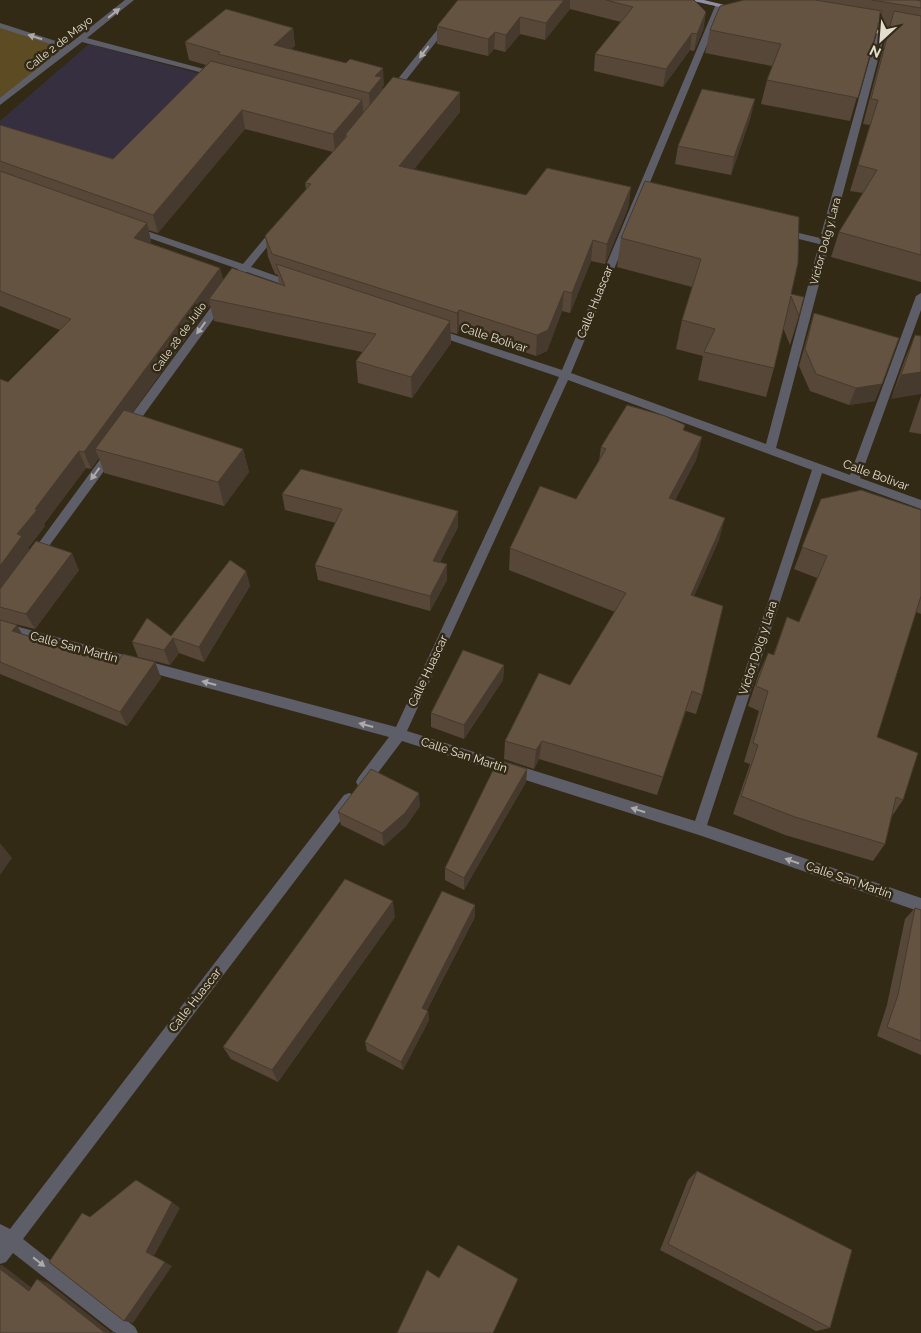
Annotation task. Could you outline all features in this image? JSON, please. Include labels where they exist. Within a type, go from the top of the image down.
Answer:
[{"type":"main road","points":[[693,0],[748,10]]},
{"type":"main road","points":[[853,28],[921,38]]},
{"type":"street","name":"Calle 2 de Mayo","points":[[0,102],[130,0]]},
{"type":"street","points":[[386,101],[465,0]]},
{"type":"street","name":"Calle Huascar","points":[[0,1256],[5,1236],[399,734],[565,375],[642,199],[720,6]]},
{"type":"street","points":[[0,25],[70,48]]},
{"type":"street","name":"Víctor Dolg y Lara","points":[[770,450],[881,33]]},
{"type":"street","points":[[82,39],[223,76]]},
{"type":"street","name":"Calle 28 de Julio","points":[[29,566],[229,289],[281,225]]},
{"type":"street","points":[[122,226],[300,288]]},
{"type":"street","points":[[768,228],[824,242]]},
{"type":"street","points":[[854,479],[921,296]]},
{"type":"street","name":"Calle Bolivar","points":[[423,328],[565,375],[921,505]]},
{"type":"street","name":"Víctor Dolg y Lara","points":[[699,829],[818,468]]},
{"type":"street","name":"Calle San Martín","points":[[0,627],[399,734],[699,829],[921,905]]},
{"type":"street","points":[[5,1236],[129,1333]]},
{"type":"shaded area","points":[[0,25],[70,48],[0,102]]},
{"type":"shaded area","points":[[89,44],[234,83],[111,174],[0,141],[0,121]]},
{"type":"building","points":[[458,0],[564,0],[546,23],[520,17],[506,35],[495,32],[488,39],[437,26]]},
{"type":"building","points":[[606,0],[694,0],[706,12],[697,34],[692,33],[666,69],[595,54],[633,7]]},
{"type":"building","points":[[744,0],[815,0],[882,11],[858,98],[767,80],[781,44],[710,30],[720,6]]},
{"type":"building","points":[[872,0],[916,0],[921,1],[921,8]]},
{"type":"building","points":[[226,9],[293,28],[274,45],[346,63],[350,59],[383,68],[375,76],[382,77],[369,93],[218,54],[220,52],[185,42]]},
{"type":"building","points":[[894,11],[921,16],[921,255],[839,232],[877,170],[858,165],[878,100],[871,99]]},
{"type":"building","points":[[211,61],[362,100],[333,134],[242,110],[153,215],[0,161],[0,125],[113,159]]},
{"type":"building","points":[[393,77],[460,92],[399,166],[526,195],[547,168],[631,187],[607,244],[593,240],[572,293],[564,291],[548,330],[537,335],[459,310],[457,313],[272,254],[265,236],[311,184],[305,183],[347,136],[345,135]]},
{"type":"building","points":[[702,89],[755,99],[734,157],[678,146]]},
{"type":"building","points":[[0,171],[147,223],[134,238],[220,268],[84,452],[79,451],[35,509],[37,510],[17,534],[22,536],[0,566],[0,379],[8,382],[71,319],[0,291]]},
{"type":"building","points":[[645,181],[799,217],[798,263],[791,294],[804,297],[799,316],[791,296],[774,368],[704,352],[715,329],[682,320],[701,259],[621,238]]},
{"type":"building","points":[[276,264],[450,321],[411,377],[356,361],[376,334],[209,299],[232,268],[285,286]]},
{"type":"building","points":[[814,313],[899,338],[882,384],[856,388],[816,374],[805,349]]},
{"type":"building","points":[[915,335],[921,336],[921,372],[901,375]]},
{"type":"building","points":[[627,405],[665,416],[685,425],[683,430],[702,437],[669,498],[725,518],[691,595],[723,606],[702,695],[692,691],[663,777],[542,741],[536,750],[505,741],[539,673],[570,685],[626,593],[510,548],[540,486],[576,499],[606,449],[601,447]]},
{"type":"building","points":[[124,410],[243,449],[218,482],[95,449]]},
{"type":"building","points":[[301,469],[458,511],[433,561],[447,564],[430,596],[315,565],[342,509],[282,494]]},
{"type":"building","points":[[861,490],[921,510],[921,596],[877,737],[918,753],[903,800],[896,797],[885,844],[795,817],[741,796],[758,745],[753,743],[768,691],[756,686],[768,653],[774,655],[787,617],[799,622],[827,556],[802,547],[821,499]]},
{"type":"building","points":[[36,541],[72,553],[26,614],[0,607],[0,589]]},
{"type":"building","points":[[230,560],[246,571],[199,647],[173,638],[164,650],[132,642],[147,618],[171,636]]},
{"type":"building","points":[[0,620],[17,625],[12,631],[117,663],[123,654],[155,662],[120,712],[0,662]]},
{"type":"building","points":[[463,650],[504,665],[464,725],[431,713]]},
{"type":"building","points":[[498,760],[527,769],[464,878],[445,868]]},
{"type":"building","points":[[371,769],[419,793],[405,813],[382,833],[338,812]]},
{"type":"building","points":[[345,879],[393,901],[272,1070],[223,1047]]},
{"type":"building","points":[[442,891],[475,905],[422,1008],[428,1011],[401,1062],[365,1042]]},
{"type":"building","points":[[915,908],[921,910],[921,1041],[887,1027],[898,995]]},
{"type":"building","points":[[697,1171],[852,1250],[830,1328],[668,1244]]},
{"type":"building","points":[[136,1180],[172,1202],[146,1252],[165,1262],[124,1321],[49,1262],[82,1213],[90,1217]]},
{"type":"building","points":[[458,1245],[518,1279],[493,1333],[397,1333],[427,1270],[439,1278]]},
{"type":"building","points":[[0,1269],[29,1291],[37,1279],[104,1332],[116,1333],[0,1333]]}]
